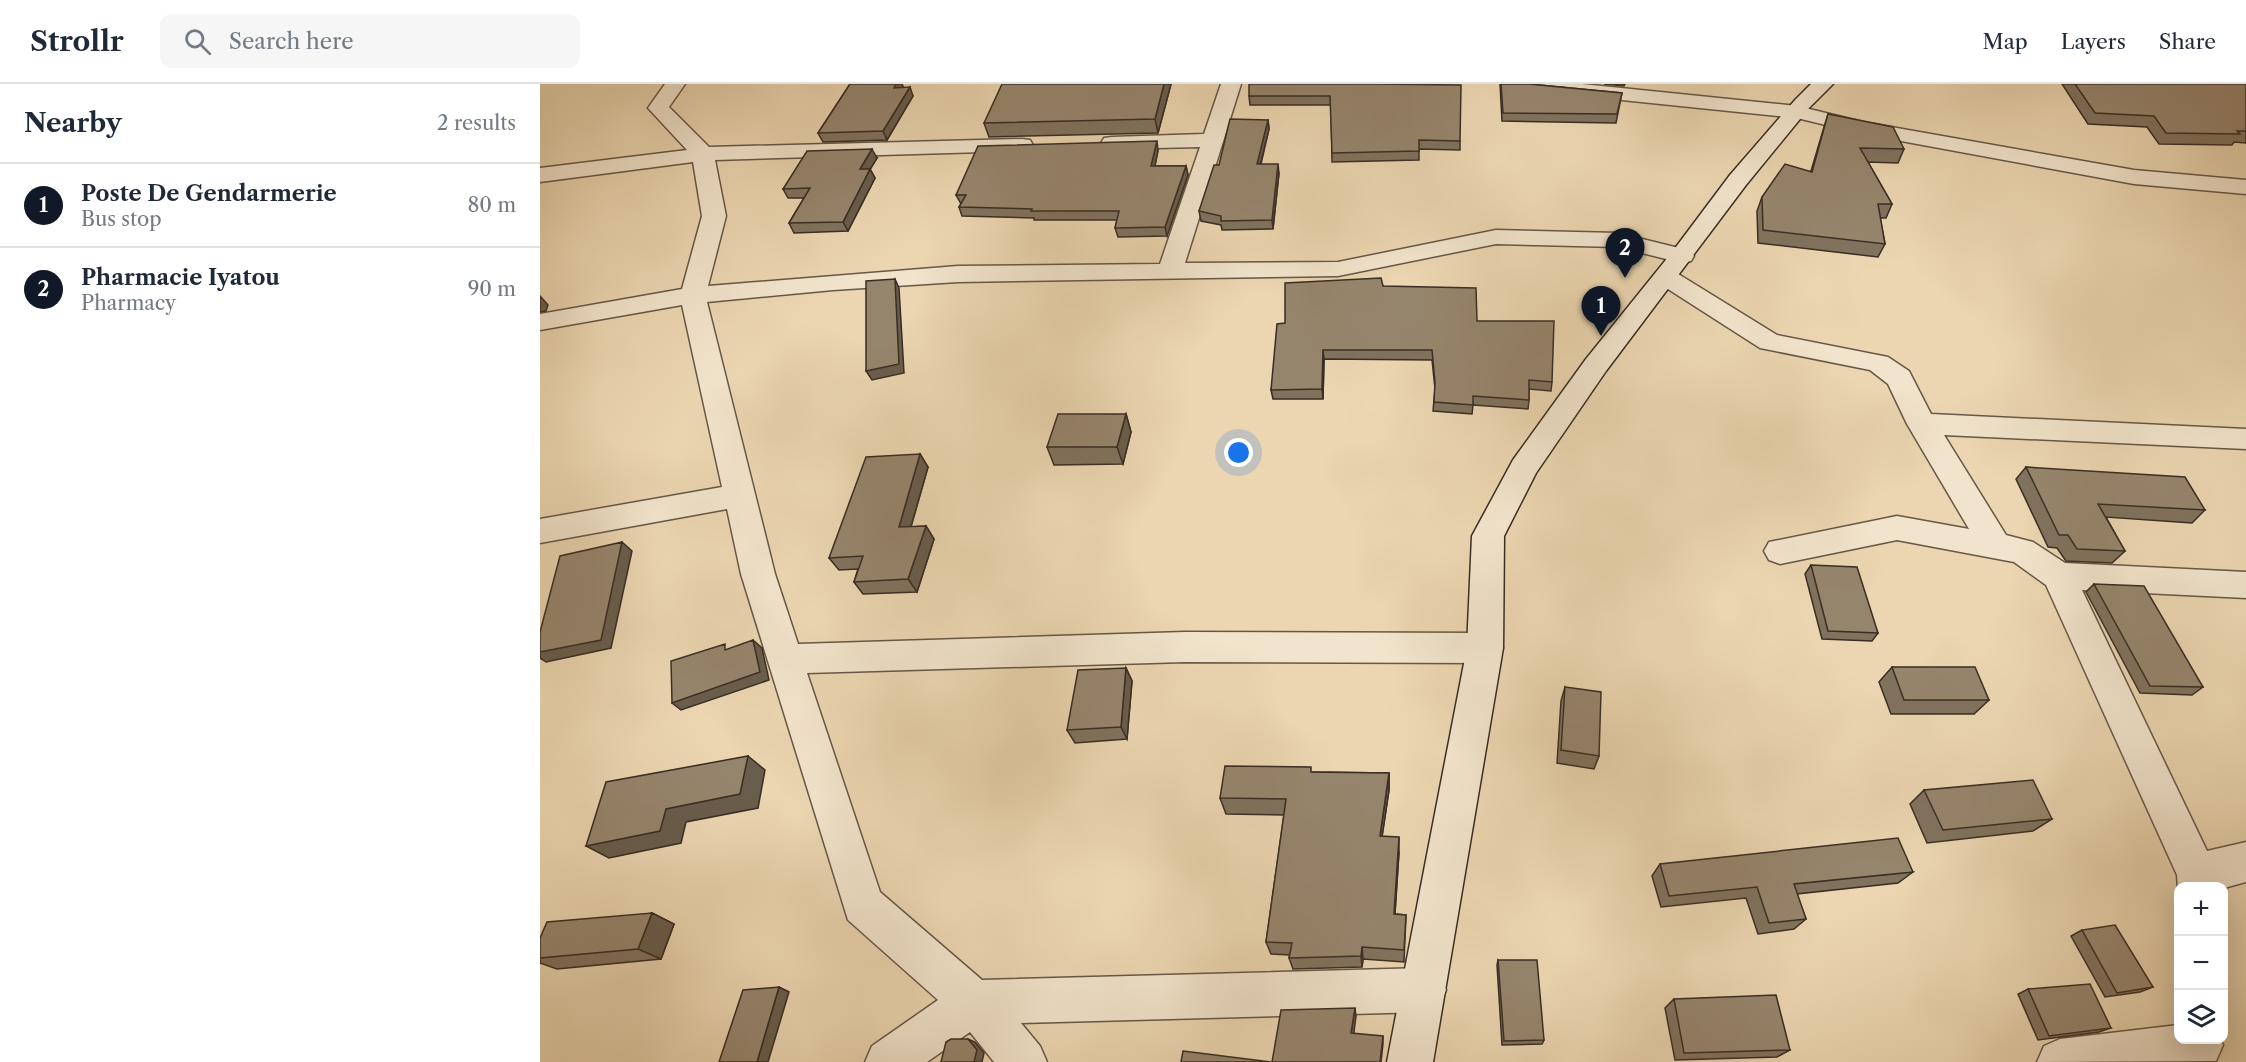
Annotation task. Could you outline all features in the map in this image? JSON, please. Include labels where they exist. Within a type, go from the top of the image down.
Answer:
[{"type":"street","points":[[675,84],[658,108],[703,154],[714,216],[693,295],[758,574],[863,905],[974,1002],[1024,1062]]},
{"type":"street","points":[[1170,271],[1231,84]]},
{"type":"street","points":[[1523,84],[1803,98],[1863,128],[2134,177],[2246,187]]},
{"type":"street","points":[[1410,1062],[1485,648],[1488,536],[1524,468],[1596,365],[1803,98]]},
{"type":"street","points":[[1094,143],[1212,140]]},
{"type":"street","points":[[540,175],[703,154],[1047,145]]},
{"type":"street","points":[[540,322],[693,295],[958,274],[1338,269],[1496,237],[1618,240],[1674,266],[1769,342],[1878,363],[1899,378],[1922,424],[1996,546]]},
{"type":"street","points":[[1922,424],[2246,439]]},
{"type":"street","points":[[540,531],[740,495]]},
{"type":"street","points":[[1780,552],[1898,528],[2022,551],[2059,576],[2246,585]]},
{"type":"street","points":[[2059,576],[2197,880],[2246,862]]},
{"type":"street","points":[[784,659],[1185,648],[1485,648]]},
{"type":"street","points":[[888,1062],[974,1002],[1424,990]]},
{"type":"street","points":[[2060,1062],[2203,1049]]},
{"type":"building","points":[[850,84],[896,84],[894,88],[910,87],[883,131],[818,133]]},
{"type":"building","points":[[1002,84],[1164,84],[1155,119],[984,123]]},
{"type":"building","points":[[1249,84],[1461,85],[1460,141],[1419,140],[1419,151],[1332,153],[1330,96],[1249,96]]},
{"type":"building","points":[[1501,84],[1529,84],[1622,93],[1617,114],[1503,113]]},
{"type":"building","points":[[2075,84],[2246,84],[2246,131],[2237,131],[2240,134],[2166,133],[2154,116],[2095,113]]},
{"type":"building","points":[[1828,114],[1893,127],[1904,149],[1860,148],[1892,204],[1878,204],[1885,244],[1763,230],[1762,197],[1785,164],[1812,172]]},
{"type":"building","points":[[1230,119],[1268,120],[1257,164],[1278,164],[1272,220],[1221,221],[1221,216],[1199,211],[1214,165],[1219,165]]},
{"type":"building","points":[[1157,141],[1151,166],[1186,166],[1165,227],[1115,228],[1119,211],[1031,211],[1032,209],[959,207],[966,195],[956,195],[978,146]]},
{"type":"building","points":[[872,149],[860,169],[870,169],[843,222],[789,223],[810,188],[783,189],[807,151]]},
{"type":"building","points":[[1381,278],[1383,286],[1476,288],[1477,321],[1554,321],[1552,382],[1529,380],[1529,400],[1473,396],[1473,405],[1434,402],[1432,350],[1323,350],[1322,389],[1271,390],[1277,324],[1285,323],[1285,283]]},
{"type":"building","points":[[895,279],[899,364],[866,371],[866,281]]},
{"type":"building","points":[[1058,414],[1126,414],[1117,447],[1047,447]]},
{"type":"building","points":[[920,454],[899,527],[926,526],[908,579],[854,582],[863,556],[829,558],[866,457]]},
{"type":"building","points":[[2026,467],[2185,477],[2205,510],[2098,504],[2125,551],[2077,549],[2068,535],[2059,535]]},
{"type":"building","points":[[622,542],[601,640],[540,652],[540,632],[560,556]]},
{"type":"building","points":[[1811,565],[1857,567],[1878,633],[1828,631]]},
{"type":"building","points":[[2094,584],[2144,586],[2203,687],[2150,686]]},
{"type":"building","points":[[753,640],[760,672],[672,703],[671,661],[725,644],[725,650]]},
{"type":"building","points":[[1892,667],[1975,667],[1989,700],[1904,700]]},
{"type":"building","points":[[1126,668],[1121,727],[1067,730],[1078,670]]},
{"type":"building","points":[[1565,687],[1601,692],[1599,756],[1561,750]]},
{"type":"building","points":[[748,756],[740,794],[666,809],[660,831],[586,846],[606,782]]},
{"type":"building","points":[[1225,766],[1311,767],[1311,772],[1389,773],[1380,836],[1399,837],[1394,914],[1406,915],[1404,950],[1362,947],[1361,956],[1289,958],[1292,943],[1266,942],[1286,799],[1220,798]]},
{"type":"building","points":[[2033,780],[2052,819],[1943,830],[1924,790]]},
{"type":"building","points":[[1898,838],[1913,872],[1794,884],[1806,919],[1769,923],[1757,887],[1669,896],[1660,864]]},
{"type":"building","points":[[652,913],[638,949],[540,958],[540,938],[547,922]]},
{"type":"building","points":[[2115,925],[2153,987],[2117,993],[2082,930]]},
{"type":"building","points":[[1498,960],[1537,960],[1544,1040],[1504,1041]]},
{"type":"building","points":[[2090,984],[2111,1028],[2049,1036],[2028,989]]},
{"type":"building","points":[[779,987],[757,1062],[719,1062],[743,990]]},
{"type":"building","points":[[1776,995],[1790,1050],[1684,1053],[1674,999]]},
{"type":"building","points":[[1355,1008],[1351,1033],[1383,1036],[1380,1062],[1272,1062],[1281,1010]]},
{"type":"building","points":[[951,1039],[968,1039],[977,1050],[974,1062],[941,1062],[946,1042]]},
{"type":"building","points":[[1183,1051],[1271,1062],[1181,1062]]},
{"type":"place","name":"Pharmacie Iyatou","points":[[1625,278]]},
{"type":"place","name":"Poste De Gendarmerie","points":[[1601,336]]}]
